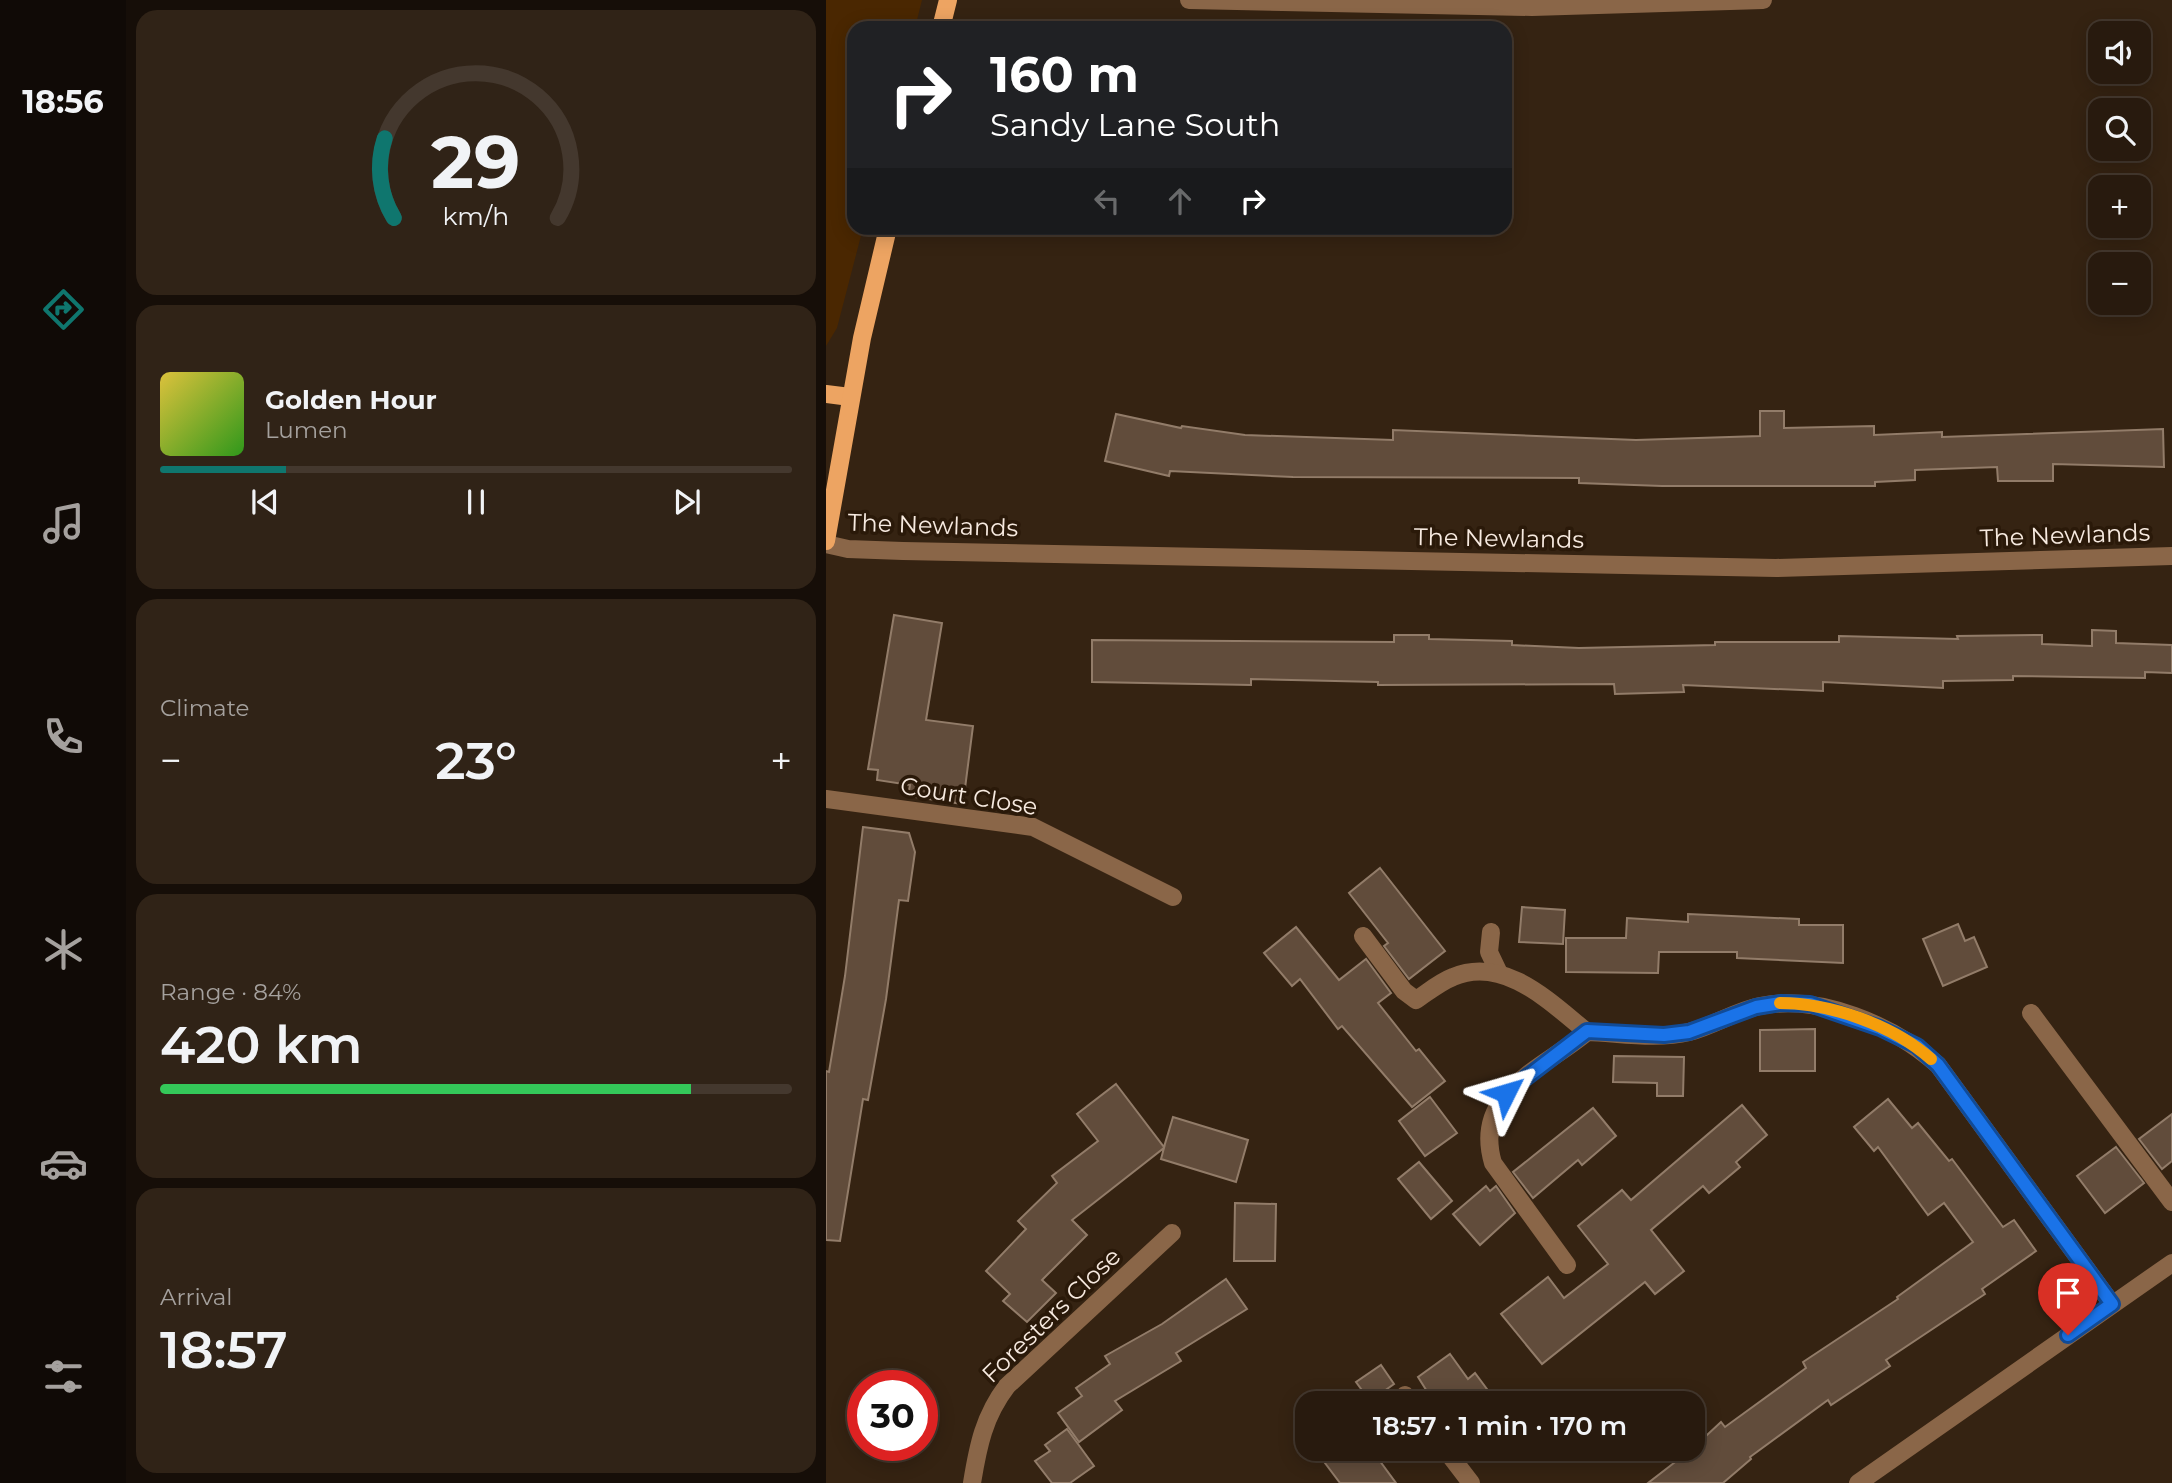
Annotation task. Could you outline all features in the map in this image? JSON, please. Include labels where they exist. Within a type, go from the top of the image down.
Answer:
[{"type":"main road","points":[[943,21],[948,0]]},
{"type":"main road","points":[[826,542],[850,397],[886,235]]},
{"type":"main road","points":[[826,394],[850,397]]},
{"type":"street","points":[[1189,0],[1532,4],[1763,0]]},
{"type":"street","name":"The Newlands","points":[[826,542],[848,549],[916,551],[1776,568],[2172,556]]},
{"type":"street","name":"Court Close","points":[[826,799],[1033,827],[1173,897]]},
{"type":"street","points":[[1491,932],[1489,951],[1499,973]]},
{"type":"street","points":[[1363,936],[1404,991],[1416,1000],[1453,977],[1469,972],[1499,973],[1536,990],[1587,1031],[1676,1034],[1689,1032],[1756,1007],[1781,1003],[1810,1004],[1880,1028],[1917,1046],[1938,1065],[2112,1304]]},
{"type":"street","points":[[2031,1013],[2172,1202]]},
{"type":"street","points":[[1567,1265],[1507,1185],[1493,1163],[1488,1146],[1494,1113],[1506,1093],[1526,1075],[1566,1049],[1587,1031]]},
{"type":"street","name":"Foresters Close","points":[[972,1483],[982,1431],[988,1415],[1007,1386],[1172,1233]]},
{"type":"street","points":[[1858,1483],[2172,1263]]},
{"type":"street","points":[[1454,1461],[1471,1483]]},
{"type":"shaded area","points":[[826,0],[922,0],[917,21],[847,21],[847,235],[861,235],[837,328],[826,346]]},
{"type":"building","points":[[1760,411],[1784,411],[1784,428],[1874,426],[1874,435],[1942,432],[1942,437],[2163,429],[2164,467],[2053,464],[2053,481],[1998,481],[1997,467],[1915,470],[1915,480],[1875,482],[1875,486],[1662,486],[1579,483],[1579,478],[1293,477],[1170,471],[1169,476],[1105,461],[1116,414],[1181,428],[1245,435],[1393,440],[1393,430],[1636,440],[1760,436]]},
{"type":"building","points":[[894,615],[942,623],[926,720],[973,726],[963,804],[908,796],[910,785],[877,780],[878,770],[868,769]]},
{"type":"building","points":[[2092,630],[2116,631],[2116,643],[2172,645],[2172,673],[2145,672],[2145,678],[2013,676],[2013,680],[1943,681],[1943,688],[1823,682],[1823,691],[1683,685],[1684,692],[1615,694],[1614,684],[1378,685],[1378,682],[1251,679],[1251,685],[1092,682],[1092,640],[1394,642],[1394,635],[1429,635],[1429,639],[1512,641],[1512,645],[1579,648],[1715,645],[1715,642],[1839,642],[1839,636],[1958,639],[1957,636],[2042,635],[2042,644],[2092,646]]},
{"type":"building","points":[[863,827],[909,833],[915,852],[908,901],[899,900],[886,999],[868,1100],[863,1099],[840,1241],[826,1240],[826,1071],[829,1072],[845,976]]},
{"type":"building","points":[[1380,868],[1445,951],[1409,979],[1384,946],[1388,943],[1349,893]]},
{"type":"building","points":[[1522,907],[1565,910],[1563,944],[1519,942]]},
{"type":"building","points":[[1688,914],[1799,919],[1799,925],[1843,925],[1843,963],[1737,958],[1737,952],[1659,952],[1658,973],[1566,972],[1566,938],[1626,938],[1627,918],[1688,922]]},
{"type":"building","points":[[1958,924],[1965,941],[1974,937],[1987,967],[1943,986],[1923,939]]},
{"type":"building","points":[[1296,927],[1339,980],[1366,959],[1391,993],[1378,1003],[1416,1051],[1419,1049],[1445,1081],[1412,1107],[1342,1026],[1338,1029],[1300,979],[1292,986],[1264,953]]},
{"type":"building","points":[[1815,1029],[1815,1071],[1760,1071],[1760,1030]]},
{"type":"building","points":[[1614,1056],[1684,1057],[1683,1096],[1657,1096],[1657,1083],[1613,1082]]},
{"type":"building","points":[[1116,1084],[1164,1147],[1173,1117],[1248,1140],[1236,1182],[1161,1159],[1164,1148],[1072,1220],[1087,1235],[1042,1280],[1056,1293],[1027,1322],[1003,1301],[1010,1294],[986,1271],[1026,1229],[1018,1221],[1057,1183],[1052,1176],[1098,1141],[1077,1114]]},
{"type":"building","points":[[1430,1097],[1457,1133],[1425,1156],[1399,1121]]},
{"type":"building","points":[[1888,1099],[1912,1128],[1918,1123],[1949,1161],[1952,1159],[2003,1227],[2014,1220],[2036,1251],[1982,1289],[1985,1294],[1886,1360],[1890,1366],[1831,1405],[1828,1400],[1750,1457],[1751,1459],[1723,1483],[1648,1483],[1676,1461],[1705,1461],[1705,1437],[1721,1422],[1725,1427],[1806,1368],[1803,1362],[1898,1299],[1897,1297],[1973,1242],[1944,1203],[1928,1215],[1878,1147],[1874,1151],[1854,1127]]},
{"type":"building","points":[[1742,1105],[1767,1135],[1736,1162],[1740,1167],[1709,1193],[1703,1186],[1651,1230],[1684,1271],[1655,1294],[1645,1282],[1542,1364],[1501,1314],[1548,1277],[1564,1298],[1608,1264],[1578,1226],[1622,1190],[1631,1200]]},
{"type":"building","points":[[1593,1108],[1616,1136],[1582,1165],[1578,1160],[1533,1198],[1513,1172]]},
{"type":"building","points":[[2172,1114],[2172,1161],[2162,1169],[2139,1139]]},
{"type":"building","points":[[2116,1147],[2144,1183],[2105,1213],[2077,1176]]},
{"type":"building","points":[[1419,1162],[1452,1201],[1431,1219],[1398,1179]]},
{"type":"building","points":[[1486,1186],[1490,1191],[1496,1186],[1515,1213],[1480,1245],[1453,1214]]},
{"type":"building","points":[[1235,1203],[1276,1204],[1275,1261],[1234,1261]]},
{"type":"building","points":[[1226,1279],[1247,1309],[1176,1353],[1181,1361],[1115,1401],[1122,1410],[1079,1442],[1058,1413],[1082,1396],[1076,1388],[1110,1364],[1105,1356],[1162,1324]]},
{"type":"building","points":[[1450,1354],[1468,1379],[1475,1373],[1488,1391],[1427,1391],[1418,1377]]},
{"type":"building","points":[[1381,1365],[1394,1384],[1384,1391],[1363,1391],[1356,1382]]},
{"type":"building","points":[[1067,1429],[1094,1466],[1070,1483],[1052,1483],[1035,1461],[1050,1451],[1045,1445]]},
{"type":"building","points":[[1324,1461],[1380,1461],[1396,1483],[1340,1483]]},
{"type":"slow traffic","points":[[1780,1003],[1810,1004],[1846,1015],[1917,1046],[1931,1059]]},
{"type":"route","points":[[1506,1093],[1526,1075],[1566,1049],[1587,1031],[1664,1035],[1689,1032],[1756,1007],[1781,1003],[1810,1004],[1880,1028],[1917,1046],[1938,1065],[2112,1304],[2068,1335]]}]
